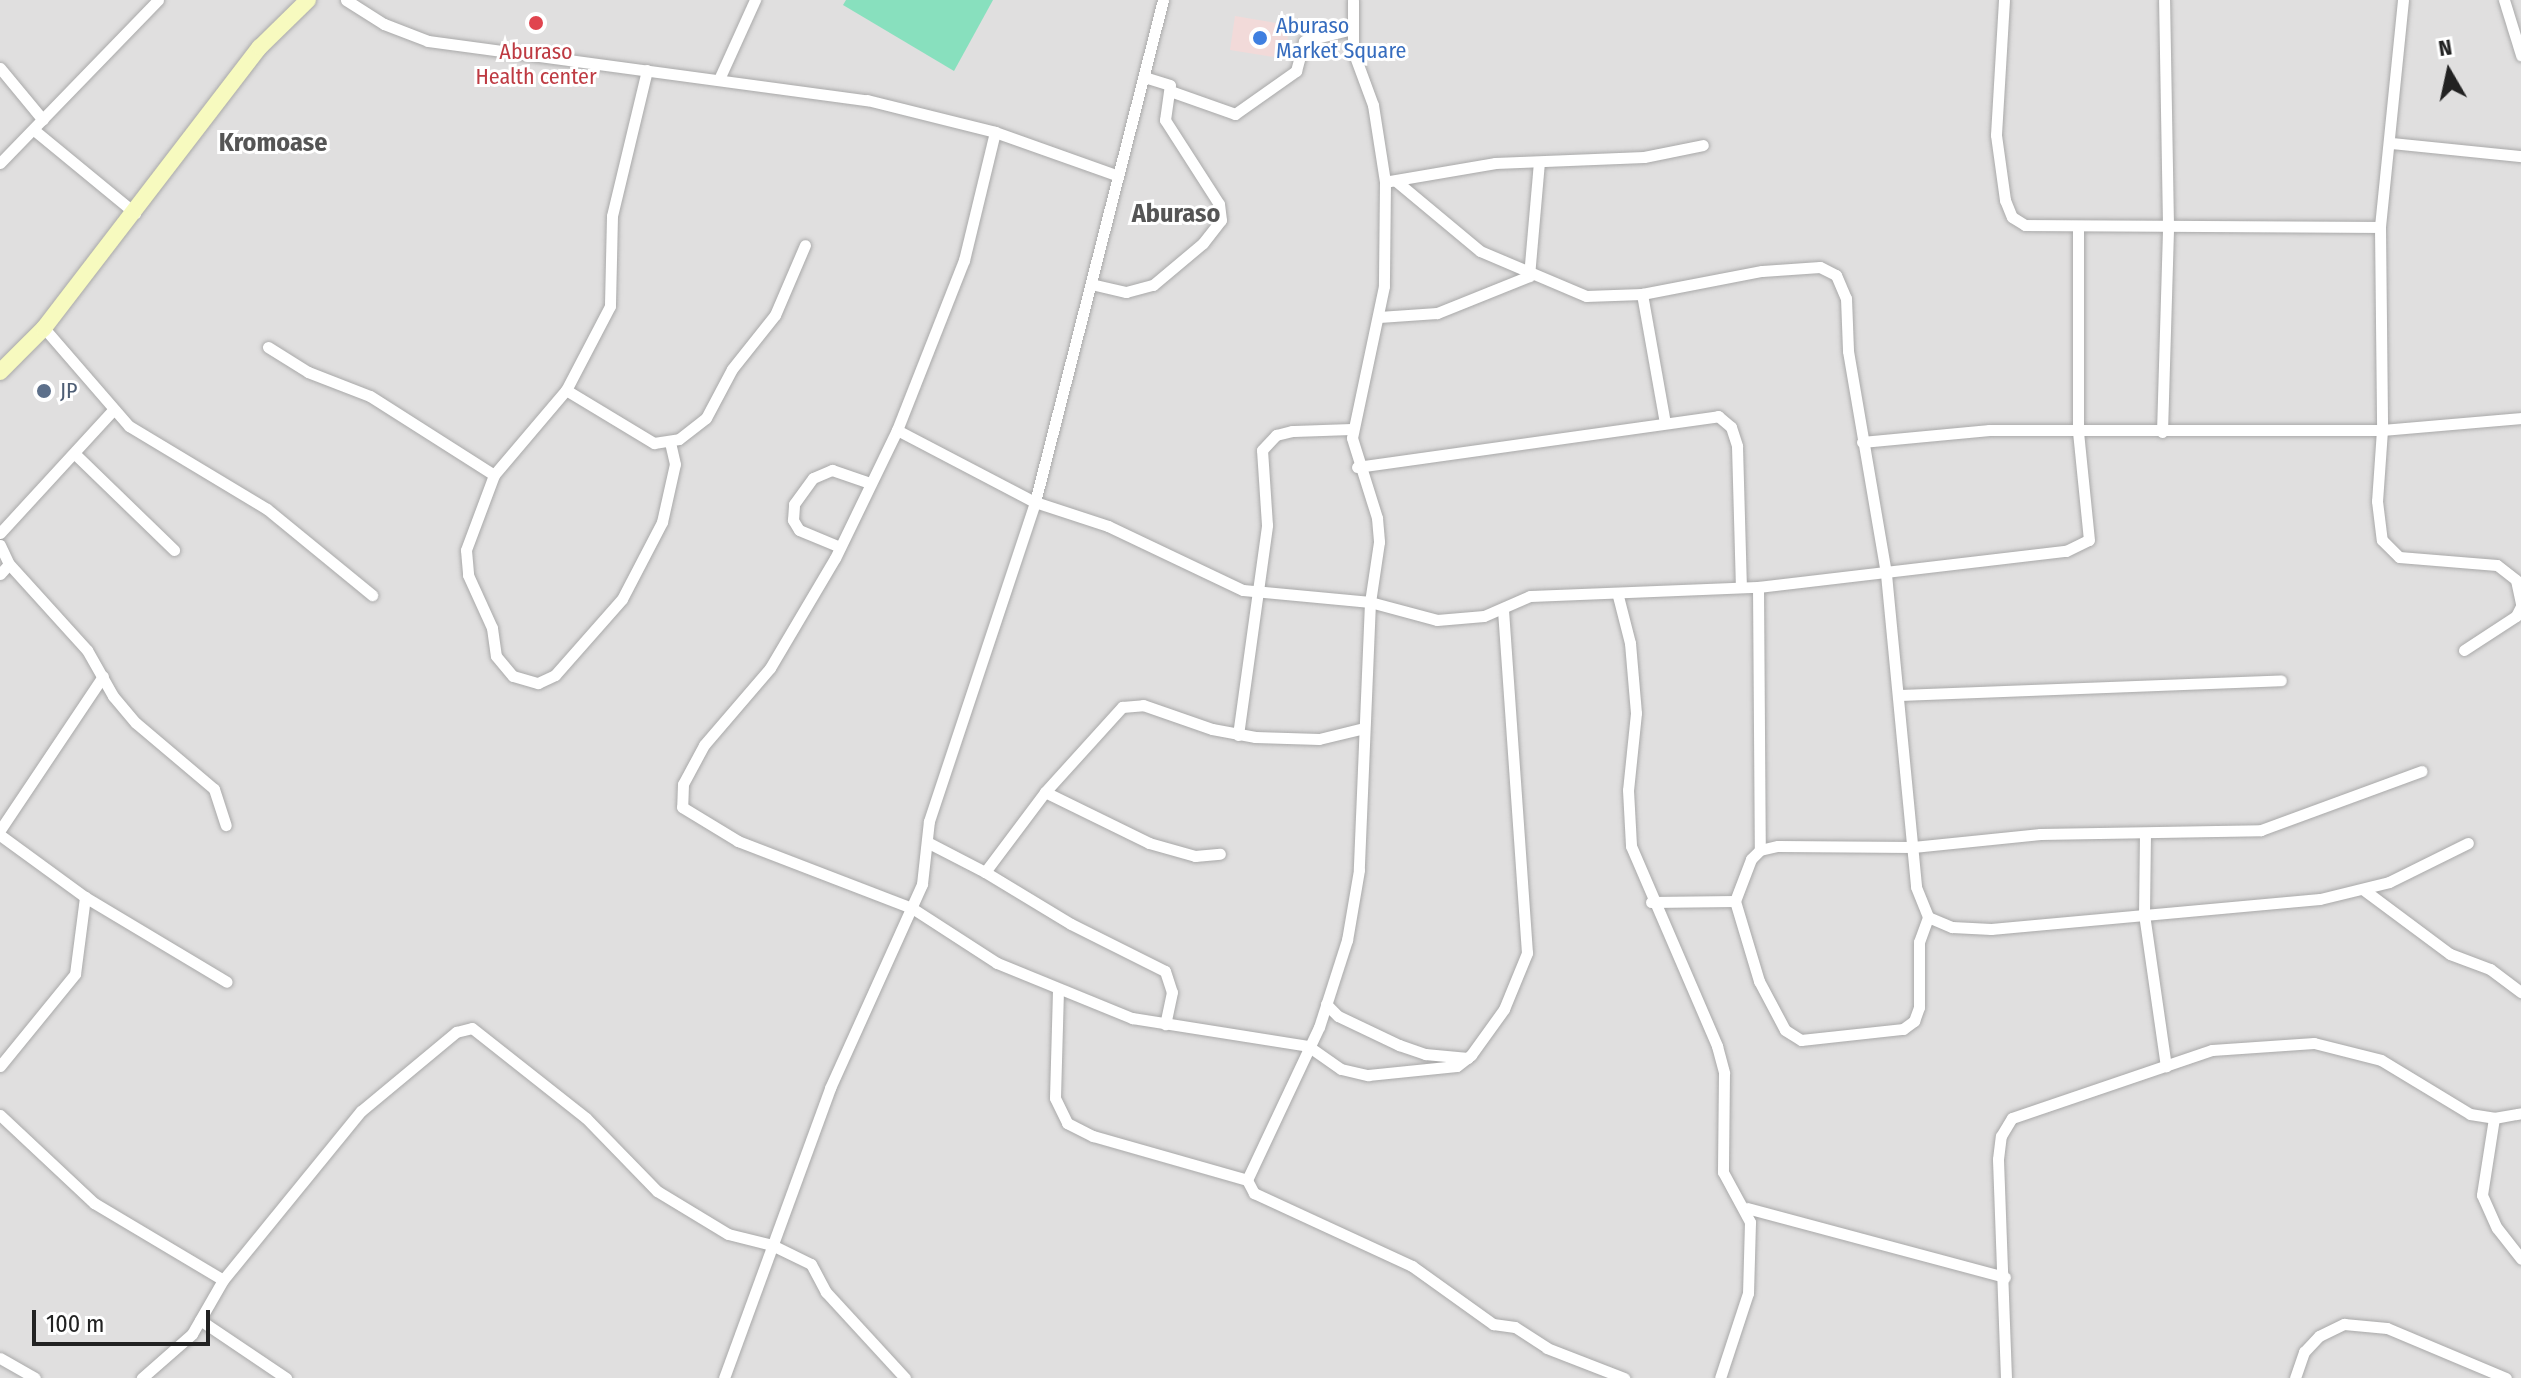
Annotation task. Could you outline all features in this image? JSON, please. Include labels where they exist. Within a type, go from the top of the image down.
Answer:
[{"type":"street","points":[[0,163],[158,0]]},
{"type":"street","points":[[0,372],[44,328],[260,47],[308,0]]},
{"type":"street","points":[[346,0],[384,24],[428,41],[720,77],[867,100],[995,132],[1116,175]]},
{"type":"street","points":[[720,77],[755,0]]},
{"type":"street","points":[[724,1378],[830,1088],[912,908],[927,864],[929,821],[981,653],[1035,502],[1163,0]]},
{"type":"street","points":[[1247,1180],[1326,1004],[1355,903],[1377,518],[1357,467],[1353,429],[1379,317],[1390,181],[1373,105],[1353,51],[1353,0]]},
{"type":"street","points":[[2004,0],[1996,135],[2005,200],[2012,217],[2025,225],[2078,228],[2168,225],[2221,230],[2380,227]]},
{"type":"street","points":[[2162,432],[2168,225],[2164,0]]},
{"type":"street","points":[[2403,0],[2392,143],[2380,227],[2382,430],[2377,501],[2386,548],[2428,562],[2497,565],[2516,580],[2521,604],[2516,616],[2464,650]]},
{"type":"street","points":[[2504,0],[2521,55]]},
{"type":"street","points":[[1173,92],[1235,114],[1296,71],[1304,41],[1352,29]]},
{"type":"street","points":[[0,68],[43,120]]},
{"type":"street","points":[[647,70],[612,216],[610,306],[566,390],[494,475],[465,561],[501,668],[522,681],[538,683],[555,675],[581,650],[650,553],[673,476],[670,443]]},
{"type":"street","points":[[1091,284],[1126,292],[1153,285],[1203,243],[1221,220],[1219,204],[1165,120],[1173,92],[1170,85],[1144,77]]},
{"type":"street","points":[[34,130],[135,213]]},
{"type":"street","points":[[995,132],[964,260],[897,430],[840,547],[770,668],[704,745],[683,784],[682,807],[738,841],[912,908],[997,963],[1132,1018],[1308,1046],[1341,1069],[1368,1075],[1457,1066],[1468,1058],[1512,995],[1527,953],[1503,609]]},
{"type":"street","points":[[2392,143],[2521,156]]},
{"type":"street","points":[[1390,181],[1495,163],[1644,157],[1703,145]]},
{"type":"street","points":[[1529,276],[1539,162]]},
{"type":"street","points":[[1390,181],[1480,251],[1529,276],[1586,296],[1642,294],[1762,271],[1820,267],[1836,275],[1846,298],[1862,442],[1886,574],[1899,695],[1913,847],[1916,887],[1928,917],[1919,942],[1919,1007],[1914,1021],[1903,1029],[1801,1040],[1785,1030],[1759,981],[1735,901],[1751,859],[1760,850],[1913,847],[2040,834],[2261,830],[2421,771]]},
{"type":"street","points":[[897,430],[1035,502],[1108,526],[1243,590],[1370,602],[1437,620],[1484,616],[1530,596],[1618,596],[1741,585],[1758,587],[1886,574],[2081,548],[2089,540],[2078,431],[2078,228]]},
{"type":"street","points":[[566,390],[635,434],[654,443],[670,443],[706,418],[732,369],[775,315],[805,245]]},
{"type":"street","points":[[1379,317],[1437,313],[1529,276]]},
{"type":"street","points":[[1642,294],[1665,423]]},
{"type":"street","points":[[44,328],[129,426],[267,509],[372,595]]},
{"type":"street","points":[[268,347],[308,372],[370,396],[494,475]]},
{"type":"street","points":[[0,533],[114,409]]},
{"type":"street","points":[[1357,467],[1718,416],[1731,427],[1739,462],[1741,585]]},
{"type":"street","points":[[1862,442],[1989,430],[2382,430],[2521,418]]},
{"type":"street","points":[[1238,735],[1267,525],[1262,450],[1276,435],[1292,431],[1353,429]]},
{"type":"street","points":[[75,454],[174,550]]},
{"type":"street","points":[[840,547],[799,530],[793,520],[794,504],[813,478],[832,470],[870,483]]},
{"type":"street","points":[[0,545],[4,569],[87,650],[136,723],[214,789],[226,825]]},
{"type":"street","points":[[1758,587],[1760,850]]},
{"type":"street","points":[[1618,596],[1630,643],[1636,713],[1628,790],[1631,846],[1651,902],[1717,1046],[1724,1073],[1723,1172],[1747,1208],[1748,1293],[1720,1378]]},
{"type":"street","points":[[103,676],[0,832],[85,897],[227,982]]},
{"type":"street","points":[[1899,695],[2281,680]]},
{"type":"street","points":[[985,872],[1045,792],[1122,707],[1143,705],[1238,735],[1319,739],[1364,728]]},
{"type":"street","points":[[1045,792],[1149,843],[1195,856],[1220,854]]},
{"type":"street","points":[[2145,833],[2144,914],[2166,1066]]},
{"type":"street","points":[[927,842],[985,872],[1071,924],[1165,971],[1172,992],[1165,1024]]},
{"type":"street","points":[[1928,917],[1952,927],[1991,929],[2364,890],[2468,843]]},
{"type":"street","points":[[2364,890],[2450,954],[2490,969],[2521,992]]},
{"type":"street","points":[[0,1066],[75,974],[85,897]]},
{"type":"street","points":[[1651,902],[1735,901]]},
{"type":"street","points":[[1058,990],[1055,1098],[1067,1123],[1093,1136],[1247,1180],[1254,1193],[1412,1266],[1493,1324],[1515,1327],[1547,1348],[1624,1378]]},
{"type":"street","points":[[1326,1004],[1338,1016],[1399,1045],[1425,1054],[1468,1058]]},
{"type":"street","points":[[142,1378],[192,1334],[223,1280],[361,1111],[456,1032],[472,1028],[586,1118],[657,1191],[728,1234],[772,1245],[811,1264],[826,1292],[905,1378]]},
{"type":"street","points":[[2006,1378],[2005,1277],[1998,1159],[2001,1136],[2012,1118],[2212,1050],[2314,1043],[2381,1060],[2470,1114],[2494,1118],[2521,1113]]},
{"type":"street","points":[[0,1115],[94,1203],[223,1280]]},
{"type":"street","points":[[2494,1118],[2482,1195],[2497,1228],[2521,1259]]},
{"type":"street","points":[[1747,1208],[2005,1277]]},
{"type":"street","points":[[200,1320],[286,1378]]},
{"type":"street","points":[[2295,1378],[2304,1352],[2319,1336],[2344,1324],[2387,1328],[2506,1378]]},
{"type":"street","points":[[0,1358],[35,1378]]},
{"type":"shaded area","points":[[0,0],[2521,0],[2521,1378],[0,1378]]},
{"type":"shaded area","name":"Aburaso Market Square","points":[[1235,16],[1288,25],[1287,59],[1230,50]]},
{"type":"green space","points":[[846,0],[993,0],[954,71],[843,5]]},
{"type":"place","name":"Aburaso Health center","points":[[536,23]]},
{"type":"place","name":"Aburaso Market Square","points":[[1260,38]]},
{"type":"place","name":"JP","points":[[44,391]]},
{"type":"district","name":"Kromoase","points":[[273,143]]},
{"type":"district","name":"Aburaso","points":[[1176,214]]}]
